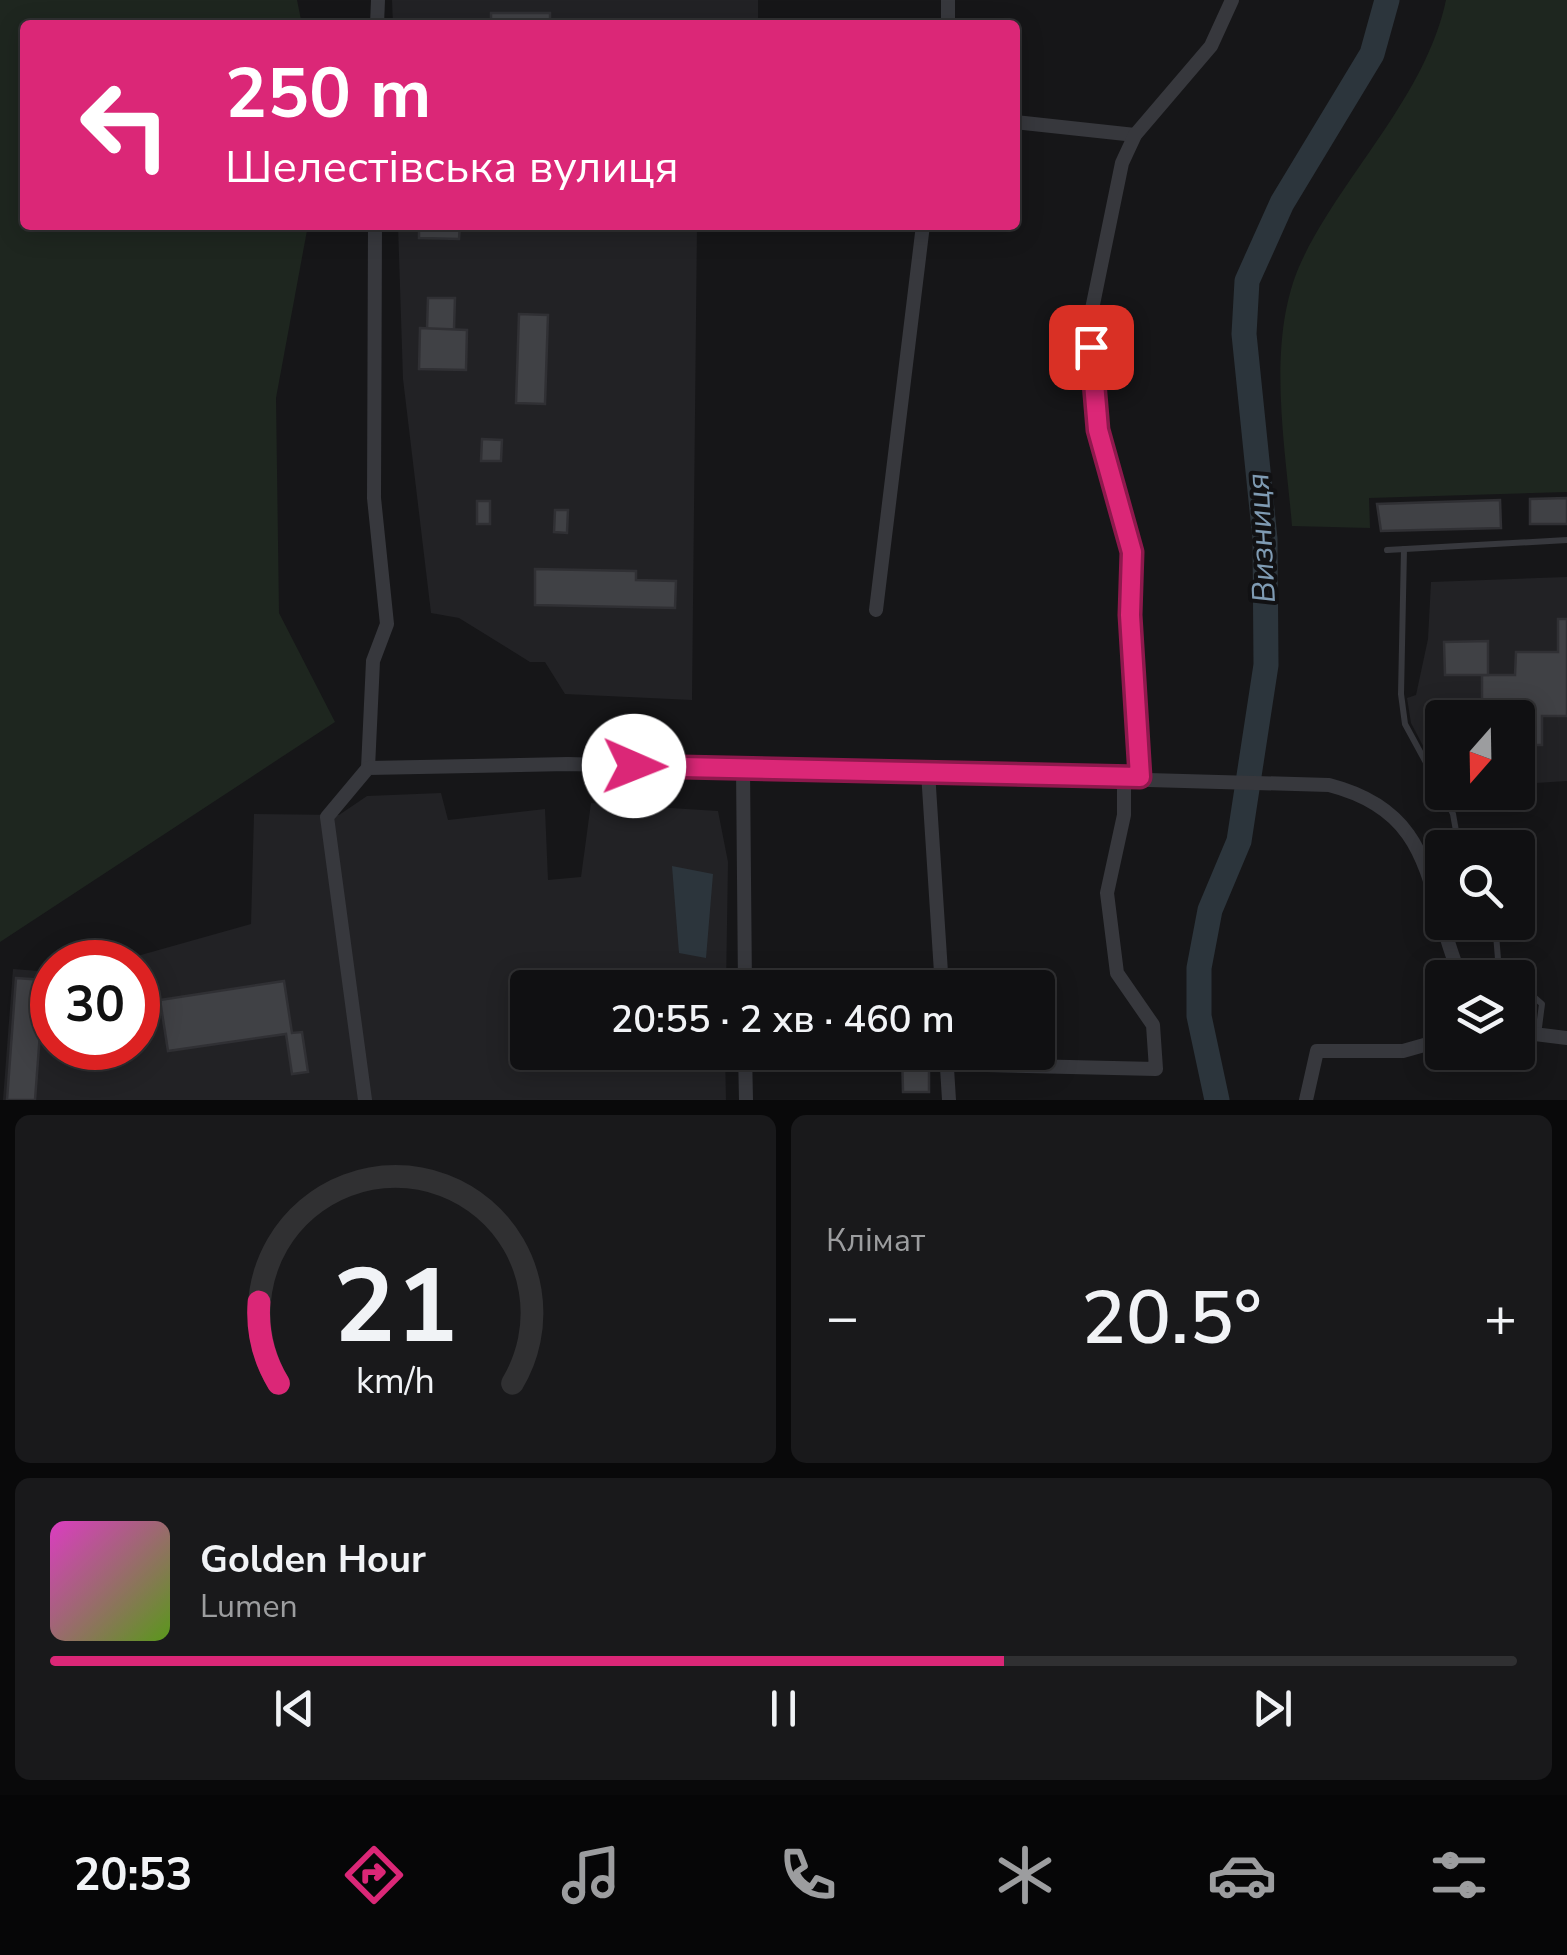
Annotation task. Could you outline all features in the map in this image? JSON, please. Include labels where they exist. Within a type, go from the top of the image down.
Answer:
[{"type":"street","points":[[1055,1064],[1156,1069],[1153,1025],[1117,973],[1107,892],[1132,777],[1132,552],[1098,430],[1091,347],[1097,271],[1122,163],[1135,136],[1211,46],[1232,0]]},
{"type":"street","points":[[1020,123],[1135,136]]},
{"type":"street","points":[[364,1100],[327,817],[368,768],[373,661],[387,624],[374,498],[375,230]]},
{"type":"street","points":[[876,610],[922,230]]},
{"type":"street","points":[[368,768],[568,764],[928,772],[1290,783],[1354,792],[1393,814],[1421,850],[1455,960]]},
{"type":"street","points":[[743,768],[745,970]]},
{"type":"street","points":[[928,772],[941,970]]},
{"type":"street","points":[[1535,1035],[1567,1038]]},
{"type":"street","points":[[1306,1100],[1317,1051],[1403,1051],[1425,1045]]},
{"type":"street","points":[[745,1070],[746,1100]]},
{"type":"street","points":[[947,1070],[950,1100]]},
{"type":"lane","points":[[1386,550],[1567,540]]},
{"type":"lane","points":[[1404,549],[1400,694],[1404,724],[1425,761]]},
{"type":"lane","points":[[1535,998],[1542,1004],[1538,1035]]},
{"type":"shaded area","points":[[0,0],[297,0],[301,20],[20,20],[20,230],[307,230],[276,398],[279,613],[335,722],[0,942]]},
{"type":"shaded area","points":[[392,0],[758,0],[758,20],[393,20]]},
{"type":"shaded area","points":[[1446,0],[1567,0],[1567,492],[1369,498],[1370,528],[1292,526],[1280,388],[1281,352],[1292,285],[1323,223],[1422,67]]},
{"type":"shaded area","points":[[398,230],[697,230],[692,700],[565,694],[545,662],[530,662],[459,618],[431,613],[403,379]]},
{"type":"shaded area","points":[[1567,577],[1567,781],[1535,783],[1535,700],[1425,700],[1425,750],[1411,723],[1407,698],[1416,695],[1428,639],[1431,582]]},
{"type":"shaded area","points":[[441,793],[448,820],[545,809],[548,880],[581,877],[591,803],[718,811],[728,862],[726,970],[510,970],[510,1070],[725,1070],[726,1100],[3,1100],[13,969],[30,970],[30,1070],[160,1070],[160,950],[251,924],[254,814],[339,815],[367,796]]},
{"type":"shaded area","points":[[672,866],[713,874],[706,958],[679,953]]},
{"type":"building","points":[[491,13],[550,13],[550,20],[491,20]]},
{"type":"building","points":[[419,230],[460,230],[459,239],[419,238]]},
{"type":"building","points":[[428,298],[455,298],[454,330],[427,329]]},
{"type":"building","points":[[519,314],[548,315],[545,404],[516,403]]},
{"type":"building","points":[[420,328],[467,330],[466,370],[419,369]]},
{"type":"building","points":[[482,439],[502,440],[501,461],[481,461]]},
{"type":"building","points":[[1567,498],[1567,524],[1530,524],[1530,499]]},
{"type":"building","points":[[1500,500],[1501,528],[1381,531],[1377,504]]},
{"type":"building","points":[[477,501],[490,501],[490,524],[477,524]]},
{"type":"building","points":[[555,510],[568,510],[567,533],[554,532]]},
{"type":"building","points":[[535,569],[636,571],[636,580],[676,581],[675,608],[535,605]]},
{"type":"building","points":[[1558,619],[1567,619],[1567,716],[1542,716],[1542,745],[1535,745],[1535,700],[1482,700],[1482,675],[1515,675],[1516,652],[1558,652]]},
{"type":"building","points":[[1488,641],[1488,675],[1445,675],[1444,642]]},
{"type":"building","points":[[16,978],[30,979],[30,1070],[37,1070],[35,1100],[7,1100]]},
{"type":"building","points":[[284,981],[292,1033],[302,1032],[308,1072],[292,1074],[286,1034],[168,1051],[160,1000]]},
{"type":"building","points":[[902,1070],[929,1070],[929,1092],[903,1092]]},
{"type":"waterway","name":"Визниця","points":[[1217,1100],[1199,1016],[1199,968],[1210,910],[1239,841],[1266,665],[1265,539],[1244,334],[1247,281],[1282,203],[1372,54],[1387,0]]},
{"type":"route","points":[[634,766],[1140,777],[1130,615],[1132,552],[1098,430],[1091,347]]}]
